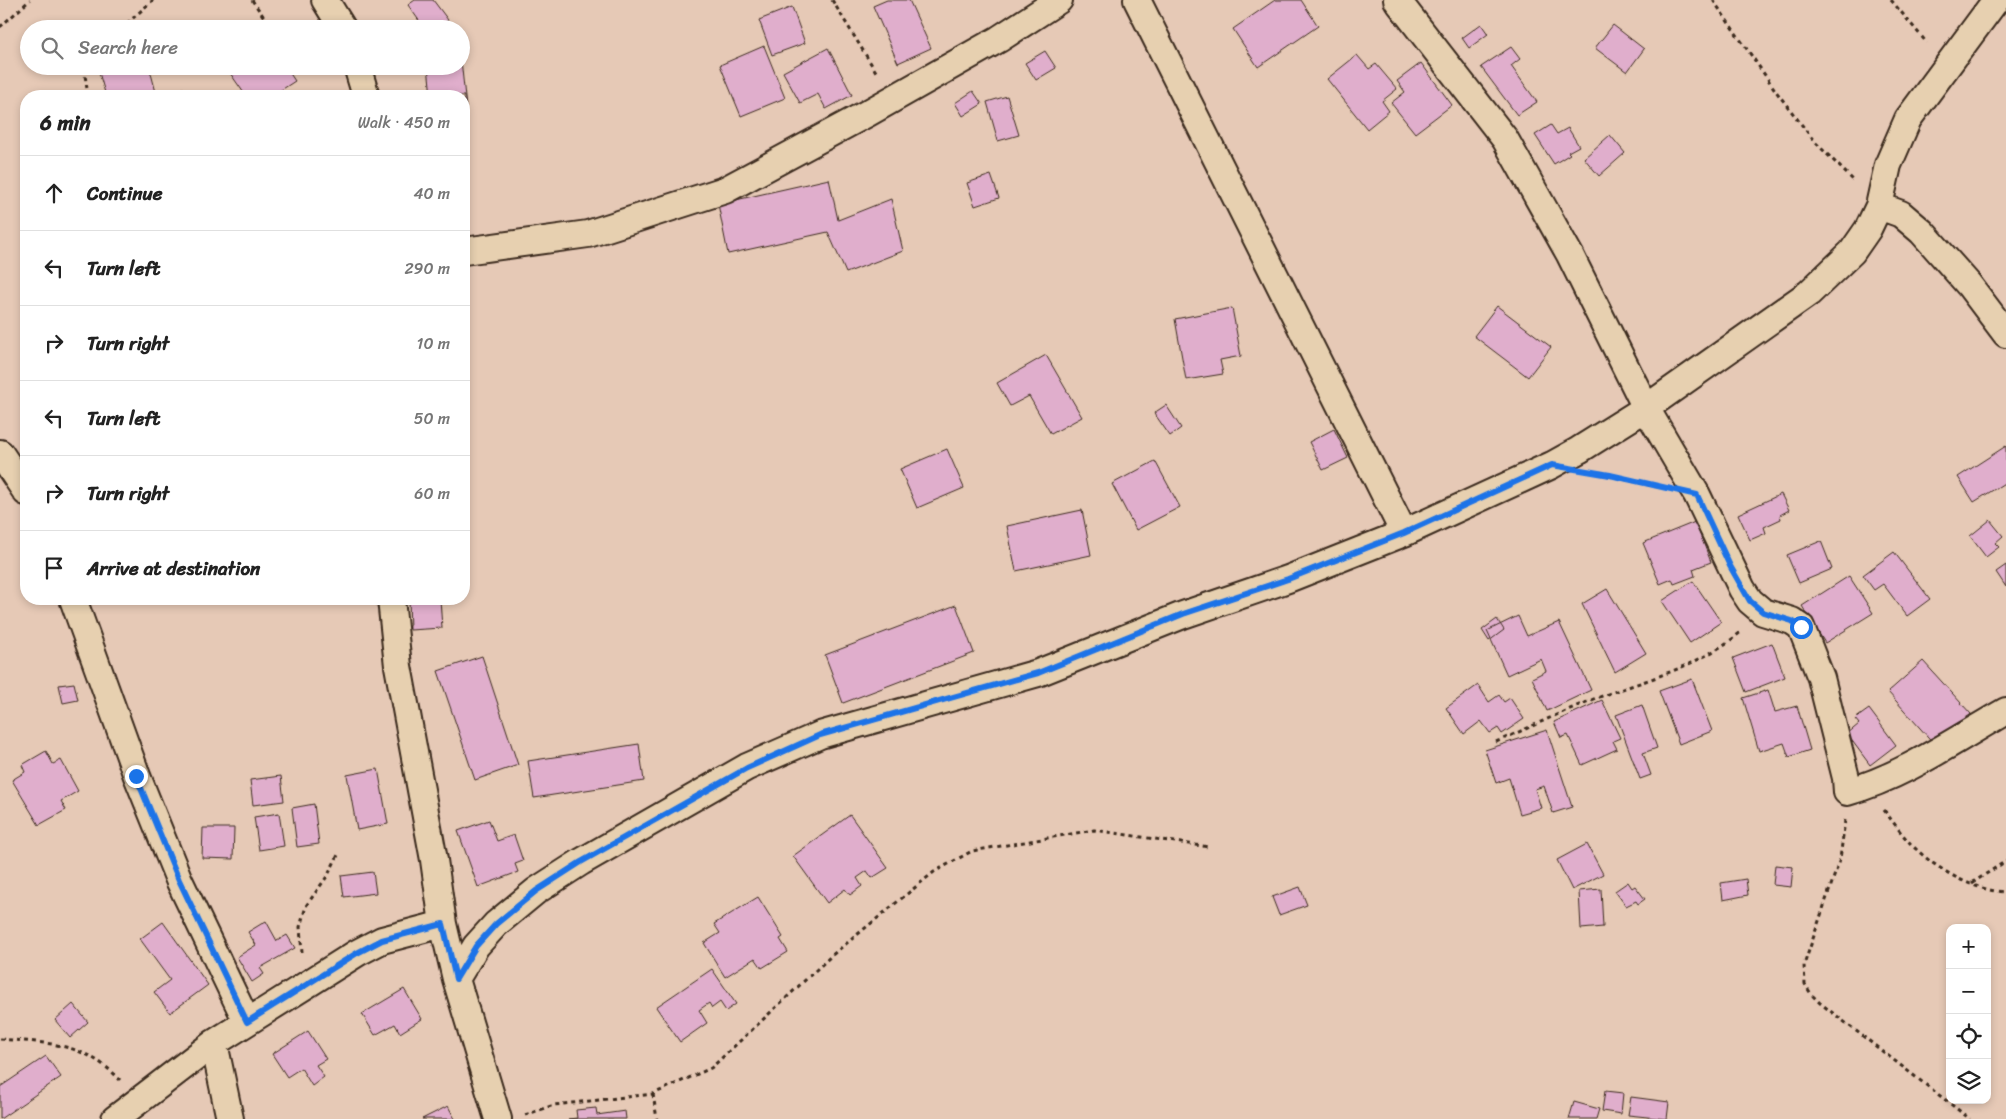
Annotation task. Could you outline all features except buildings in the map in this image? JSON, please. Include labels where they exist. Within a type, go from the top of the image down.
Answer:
[{"type":"street","points":[[325,0],[337,20]]},
{"type":"street","points":[[470,250],[588,234],[725,190],[999,39],[1060,0]]},
{"type":"street","points":[[1137,0],[1404,533]]},
{"type":"street","points":[[1397,0],[1505,140],[1570,254],[1646,408],[1697,495],[1742,589],[1750,601],[1763,612],[1792,621],[1801,627],[1820,678],[1846,778],[1856,789],[1902,771],[2006,711]]},
{"type":"street","points":[[456,979],[476,946],[496,924],[536,891],[581,862],[747,768],[820,735],[1038,673],[1183,614],[1288,579],[1404,533],[1552,465],[1646,408],[1809,293],[1852,252],[1868,229],[1879,206],[1888,165],[1908,119],[1996,0]]},
{"type":"street","points":[[360,75],[364,90]]},
{"type":"street","points":[[1879,206],[1901,214],[1922,232],[1969,285],[2006,334]]},
{"type":"street","points":[[0,453],[20,483]]},
{"type":"street","points":[[75,605],[136,776],[168,854],[186,896],[247,1022]]},
{"type":"street","points":[[392,605],[398,666],[434,860],[443,924],[456,979],[510,1118]]},
{"type":"street","points":[[115,1119],[214,1043],[357,953],[382,940],[443,924]]},
{"type":"street","points":[[214,1043],[230,1119]]},
{"type":"path","points":[[0,27],[30,0]]},
{"type":"path","points":[[131,20],[153,0]]},
{"type":"path","points":[[252,0],[267,20]]},
{"type":"path","points":[[832,0],[892,99]]},
{"type":"path","points":[[1713,0],[1778,94],[1815,142],[1879,206]]},
{"type":"path","points":[[1891,0],[1947,66]]},
{"type":"path","points":[[85,75],[87,90]]},
{"type":"path","points":[[1552,465],[1610,475],[1697,495]]},
{"type":"path","points":[[1496,742],[1592,700],[1690,665],[1734,638],[1763,612]]},
{"type":"path","points":[[1856,789],[1916,849],[1938,866],[1992,892],[2006,892]]},
{"type":"path","points":[[1856,789],[1842,853],[1804,965],[1805,984],[1820,1003],[1970,1119]]},
{"type":"path","points":[[510,1118],[554,1105],[653,1094],[712,1068],[831,956],[934,872],[972,851],[1094,830],[1209,847]]},
{"type":"path","points":[[305,986],[300,927],[306,906],[328,875],[339,852]]},
{"type":"path","points":[[1971,883],[2006,861]]},
{"type":"path","points":[[0,1039],[55,1044],[86,1053],[116,1076],[139,1101]]},
{"type":"path","points":[[653,1094],[657,1119]]},
{"type":"route","points":[[136,776],[179,880],[247,1022],[357,953],[382,940],[443,924],[456,979],[476,946],[496,924],[536,891],[581,862],[747,768],[820,735],[1038,673],[1183,614],[1288,579],[1404,533],[1552,465],[1610,475],[1697,495],[1730,566],[1750,601],[1763,612],[1792,621],[1801,627]]}]
